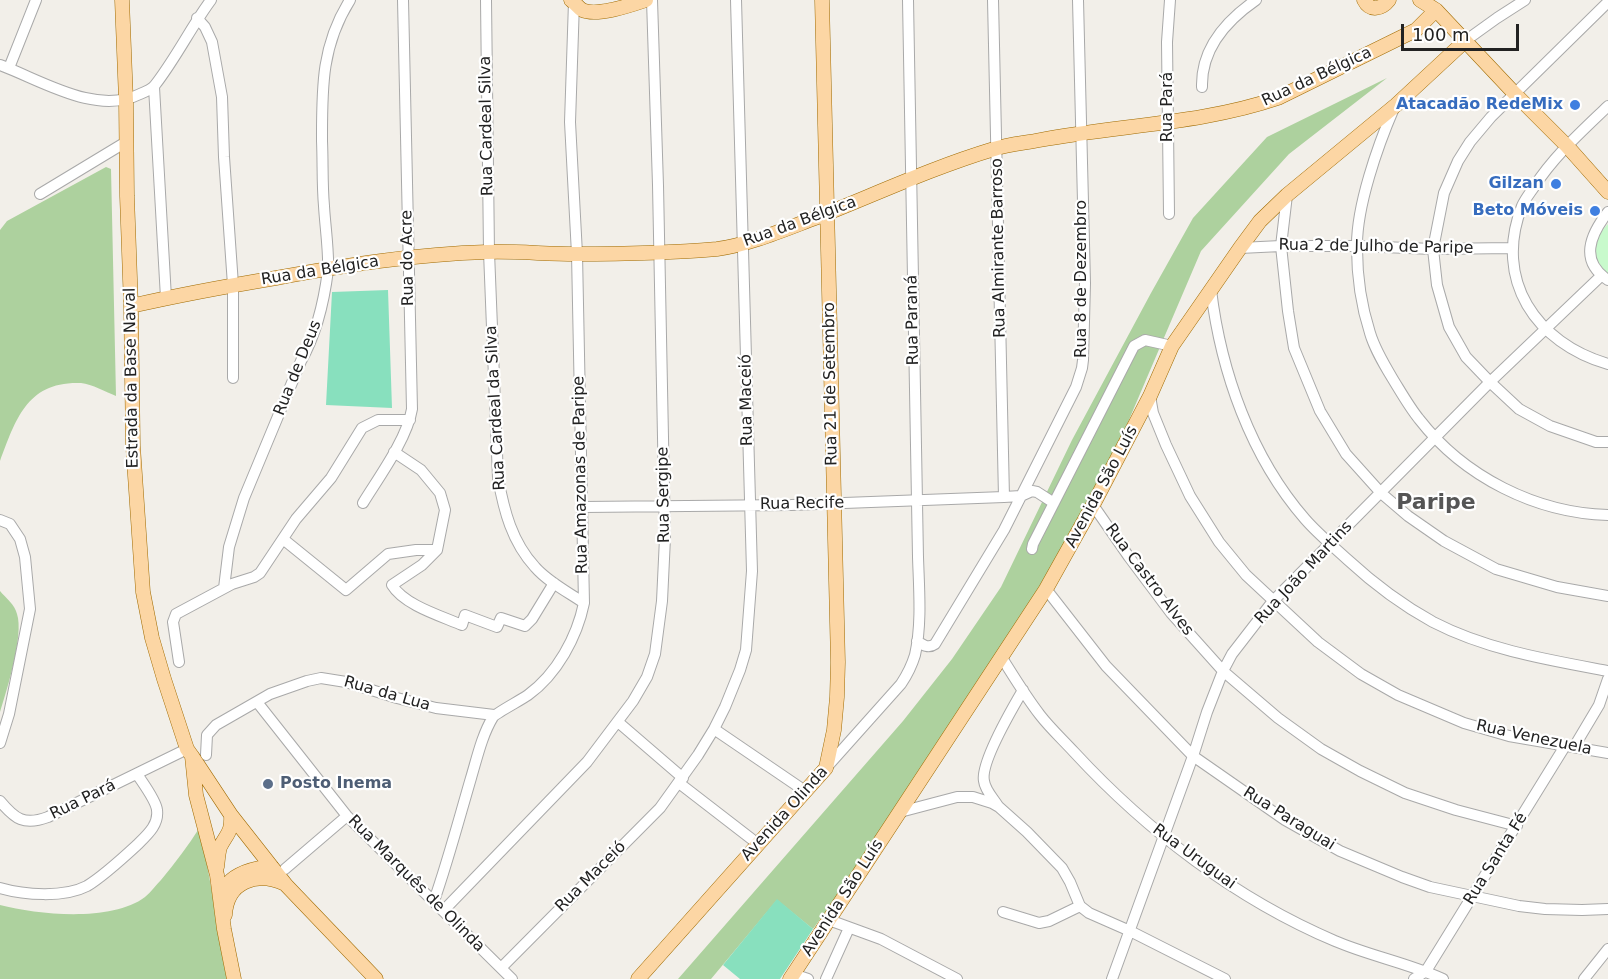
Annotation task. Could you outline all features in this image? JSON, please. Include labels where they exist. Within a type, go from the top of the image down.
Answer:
[{"type":"main road","name":"Estrada da Base Naval","points":[[122,0],[133,446],[143,592],[152,638],[164,679],[195,753]]},
{"type":"main road","points":[[572,1],[583,10],[599,12],[618,9],[645,0]]},
{"type":"main road","name":"Rua 21 de Setembro","points":[[822,0],[838,662],[834,730],[826,768]]},
{"type":"main road","points":[[1363,0],[1367,5],[1376,9],[1381,8],[1389,0]]},
{"type":"main road","points":[[1420,0],[1436,10],[1608,192]]},
{"type":"main road","name":"Rua da Bélgica","points":[[131,306],[328,268],[408,257],[489,252],[577,254],[720,248],[791,227],[997,148],[1082,132],[1167,122],[1238,110],[1278,98],[1416,30],[1436,10]]},
{"type":"main road","name":"Avenida São Luís","points":[[791,977],[1046,589],[1150,396],[1172,346],[1240,248],[1260,221],[1287,195],[1396,105],[1465,41]]},
{"type":"main road","points":[[195,753],[231,815],[278,867],[286,885]]},
{"type":"main road","points":[[195,753],[195,795],[217,875],[224,929],[234,979]]},
{"type":"main road","name":"Avenida Olinda","points":[[638,979],[826,768]]},
{"type":"main road","points":[[217,875],[218,855],[231,829],[231,815]]},
{"type":"main road","points":[[222,912],[223,890],[239,874],[278,867]]},
{"type":"main road","points":[[224,929],[226,905],[238,886],[255,879],[276,880],[286,885],[376,979]]},
{"type":"street","points":[[36,0],[4,67],[39,82],[93,100],[110,101],[126,100],[154,87],[197,18],[211,0]]},
{"type":"street","name":"Rua de Deus","points":[[224,588],[229,546],[254,472],[317,325],[328,268],[323,195],[324,66],[337,23],[350,0]]},
{"type":"street","name":"Rua do Acre","points":[[363,503],[394,452],[410,420],[412,409],[404,0]]},
{"type":"street","name":"Rua Cardeal Silva","points":[[486,0],[489,252]]},
{"type":"street","name":"Rua Sergipe","points":[[443,911],[588,762],[633,702],[647,677],[655,654],[665,566],[660,252],[652,0]]},
{"type":"street","name":"Rua Maceió","points":[[501,968],[660,808],[714,729],[733,689],[746,650],[752,571],[736,0]]},
{"type":"street","name":"Rua Paraná","points":[[908,0],[918,557],[917,641]]},
{"type":"street","name":"Rua Almirante Barroso","points":[[993,0],[1004,497]]},
{"type":"street","name":"Rua 8 de Dezembro","points":[[917,641],[926,646],[934,644],[1004,530],[1076,387],[1082,368],[1085,284],[1078,0]]},
{"type":"street","name":"Rua Pará","points":[[1169,214],[1167,42],[1170,0]]},
{"type":"street","points":[[1202,87],[1209,52],[1221,31],[1235,16],[1256,0]]},
{"type":"street","points":[[1465,41],[1525,0]]},
{"type":"street","name":"Rua Amazonas de Paripe","points":[[494,715],[528,695],[542,683],[574,636],[581,620],[584,603],[577,254],[570,122],[572,1]]},
{"type":"street","points":[[1608,2],[1491,117],[1470,142],[1458,161],[1444,193],[1433,249],[1437,285],[1449,327],[1466,357],[1519,409],[1550,426],[1596,442],[1608,442]]},
{"type":"street","points":[[197,18],[205,27],[212,42],[222,97],[233,285],[233,378]]},
{"type":"street","points":[[154,87],[166,298]]},
{"type":"street","points":[[1396,105],[1383,136],[1364,196],[1357,246],[1360,292],[1370,333],[1384,364],[1419,420],[1453,454],[1480,475],[1541,505],[1569,512],[1608,515]]},
{"type":"street","points":[[1608,106],[1546,168],[1522,205],[1511,248],[1520,291],[1532,314],[1545,330],[1565,346],[1591,360],[1608,364]]},
{"type":"street","points":[[1375,123],[1383,136]]},
{"type":"street","points":[[40,194],[126,142]]},
{"type":"street","points":[[1287,195],[1281,246],[1294,348],[1320,411],[1346,454],[1381,493],[1408,516],[1444,541],[1496,568],[1557,588],[1608,596]]},
{"type":"street","points":[[1270,211],[1284,227]]},
{"type":"street","points":[[1605,278],[1596,270],[1592,261],[1590,242],[1608,212]]},
{"type":"street","name":"Rua 2 de Julho de Paripe","points":[[1240,248],[1357,246],[1433,249],[1511,248]]},
{"type":"street","name":"Rua Cardeal da Silva","points":[[489,252],[498,478],[502,502],[511,530],[522,551],[536,568],[584,603]]},
{"type":"street","name":"Rua João Martins","points":[[1112,979],[1207,712],[1232,654],[1273,601],[1435,437],[1545,330],[1605,278]]},
{"type":"street","points":[[1210,290],[1223,354],[1241,412],[1279,483],[1305,519],[1330,544],[1368,579],[1433,622],[1513,652],[1608,671]]},
{"type":"street","points":[[1032,549],[1134,346],[1145,340],[1172,346]]},
{"type":"street","name":"Rua Venezuela","points":[[1150,396],[1153,413],[1190,496],[1219,542],[1246,575],[1327,649],[1361,674],[1398,695],[1464,723],[1509,736],[1608,753]]},
{"type":"street","points":[[179,662],[174,617],[179,612],[224,588],[260,573],[296,519],[332,478],[362,428],[378,420],[410,420]]},
{"type":"street","points":[[394,452],[421,470],[440,493],[445,506],[437,550],[429,560],[392,585],[396,592],[413,604],[462,625],[465,615],[497,627],[501,618],[525,626],[532,619],[554,583]]},
{"type":"street","name":"Rua Recife","points":[[583,507],[834,504],[1021,496],[1032,491],[1054,503]]},
{"type":"street","name":"Rua Castro Alves","points":[[1093,505],[1171,614],[1223,671],[1278,718],[1321,749],[1405,793],[1456,810],[1517,826]]},
{"type":"street","points":[[0,520],[10,524],[20,540],[26,557],[30,609],[9,714],[0,743]]},
{"type":"street","points":[[283,539],[346,590],[388,554],[437,550]]},
{"type":"street","name":"Rua Paraguai","points":[[1046,589],[1106,666],[1193,756],[1285,820],[1340,851],[1430,887],[1519,906],[1545,909],[1608,909]]},
{"type":"street","name":"Avenida Olinda","points":[[826,768],[901,684],[909,672],[917,641]]},
{"type":"street","name":"Rua Uruguai","points":[[1002,658],[1041,716],[1129,808],[1232,886],[1281,915],[1337,942],[1420,976],[1443,979]]},
{"type":"street","name":"Rua da Lua","points":[[195,753],[211,728],[270,694],[321,678],[346,681],[436,708],[494,715]]},
{"type":"street","name":"Rua Santa Fé","points":[[1420,976],[1569,746],[1599,705],[1608,679]]},
{"type":"street","points":[[999,807],[984,782],[984,773],[1011,711],[1023,690]]},
{"type":"street","name":"Rua Marquês de Olinda","points":[[257,702],[347,816],[512,979]]},
{"type":"street","points":[[434,902],[481,747],[494,715]]},
{"type":"street","points":[[618,722],[681,780],[758,844]]},
{"type":"street","points":[[714,729],[805,791]]},
{"type":"street","name":"Rua Pará","points":[[0,801],[21,820],[37,821],[48,818],[136,774],[195,753]]},
{"type":"street","name":"Rua Pará","points":[[0,888],[25,893],[58,894],[86,886],[124,858],[152,830],[157,814],[156,806],[136,774]]},
{"type":"street","points":[[900,812],[957,797],[973,797],[992,803],[1027,832],[1062,868],[1080,906],[1089,913],[1225,979]]},
{"type":"street","points":[[278,867],[347,816]]},
{"type":"street","points":[[1003,912],[1039,923],[1049,921],[1080,906]]},
{"type":"street","points":[[829,920],[881,939],[957,979]]},
{"type":"street","points":[[826,979],[849,928]]},
{"type":"street","points":[[1584,979],[1608,949]]},
{"type":"street","points":[[791,977],[808,979]]},
{"type":"green space","points":[[1387,78],[1289,154],[1201,251],[1093,504],[898,812],[813,929],[777,900],[711,979],[678,979],[903,721],[952,659],[1001,587],[1072,440],[1193,218],[1267,137]]},
{"type":"green space","points":[[106,167],[111,169],[116,396],[81,383],[48,388],[36,396],[18,417],[0,461],[0,230],[7,221]]},
{"type":"green space","points":[[1608,224],[1608,279],[1601,271],[1595,250],[1597,239]]},
{"type":"green space","points":[[388,290],[392,408],[326,405],[332,292]]},
{"type":"green space","points":[[0,591],[14,608],[19,623],[14,663],[0,712]]},
{"type":"green space","points":[[200,827],[228,979],[0,979],[0,905],[16,909],[75,914],[114,910],[131,905],[145,897],[161,880]]},
{"type":"green space","points":[[777,899],[813,929],[780,979],[740,979],[723,965]]},
{"type":"place","name":"Atacadão RedeMix","points":[[1575,105]]},
{"type":"place","name":"Gilzan","points":[[1556,184]]},
{"type":"place","name":"Beto Móveis","points":[[1595,211]]},
{"type":"place","name":"Posto Inema","points":[[268,784]]},
{"type":"district","name":"Paripe","points":[[1436,503]]}]
